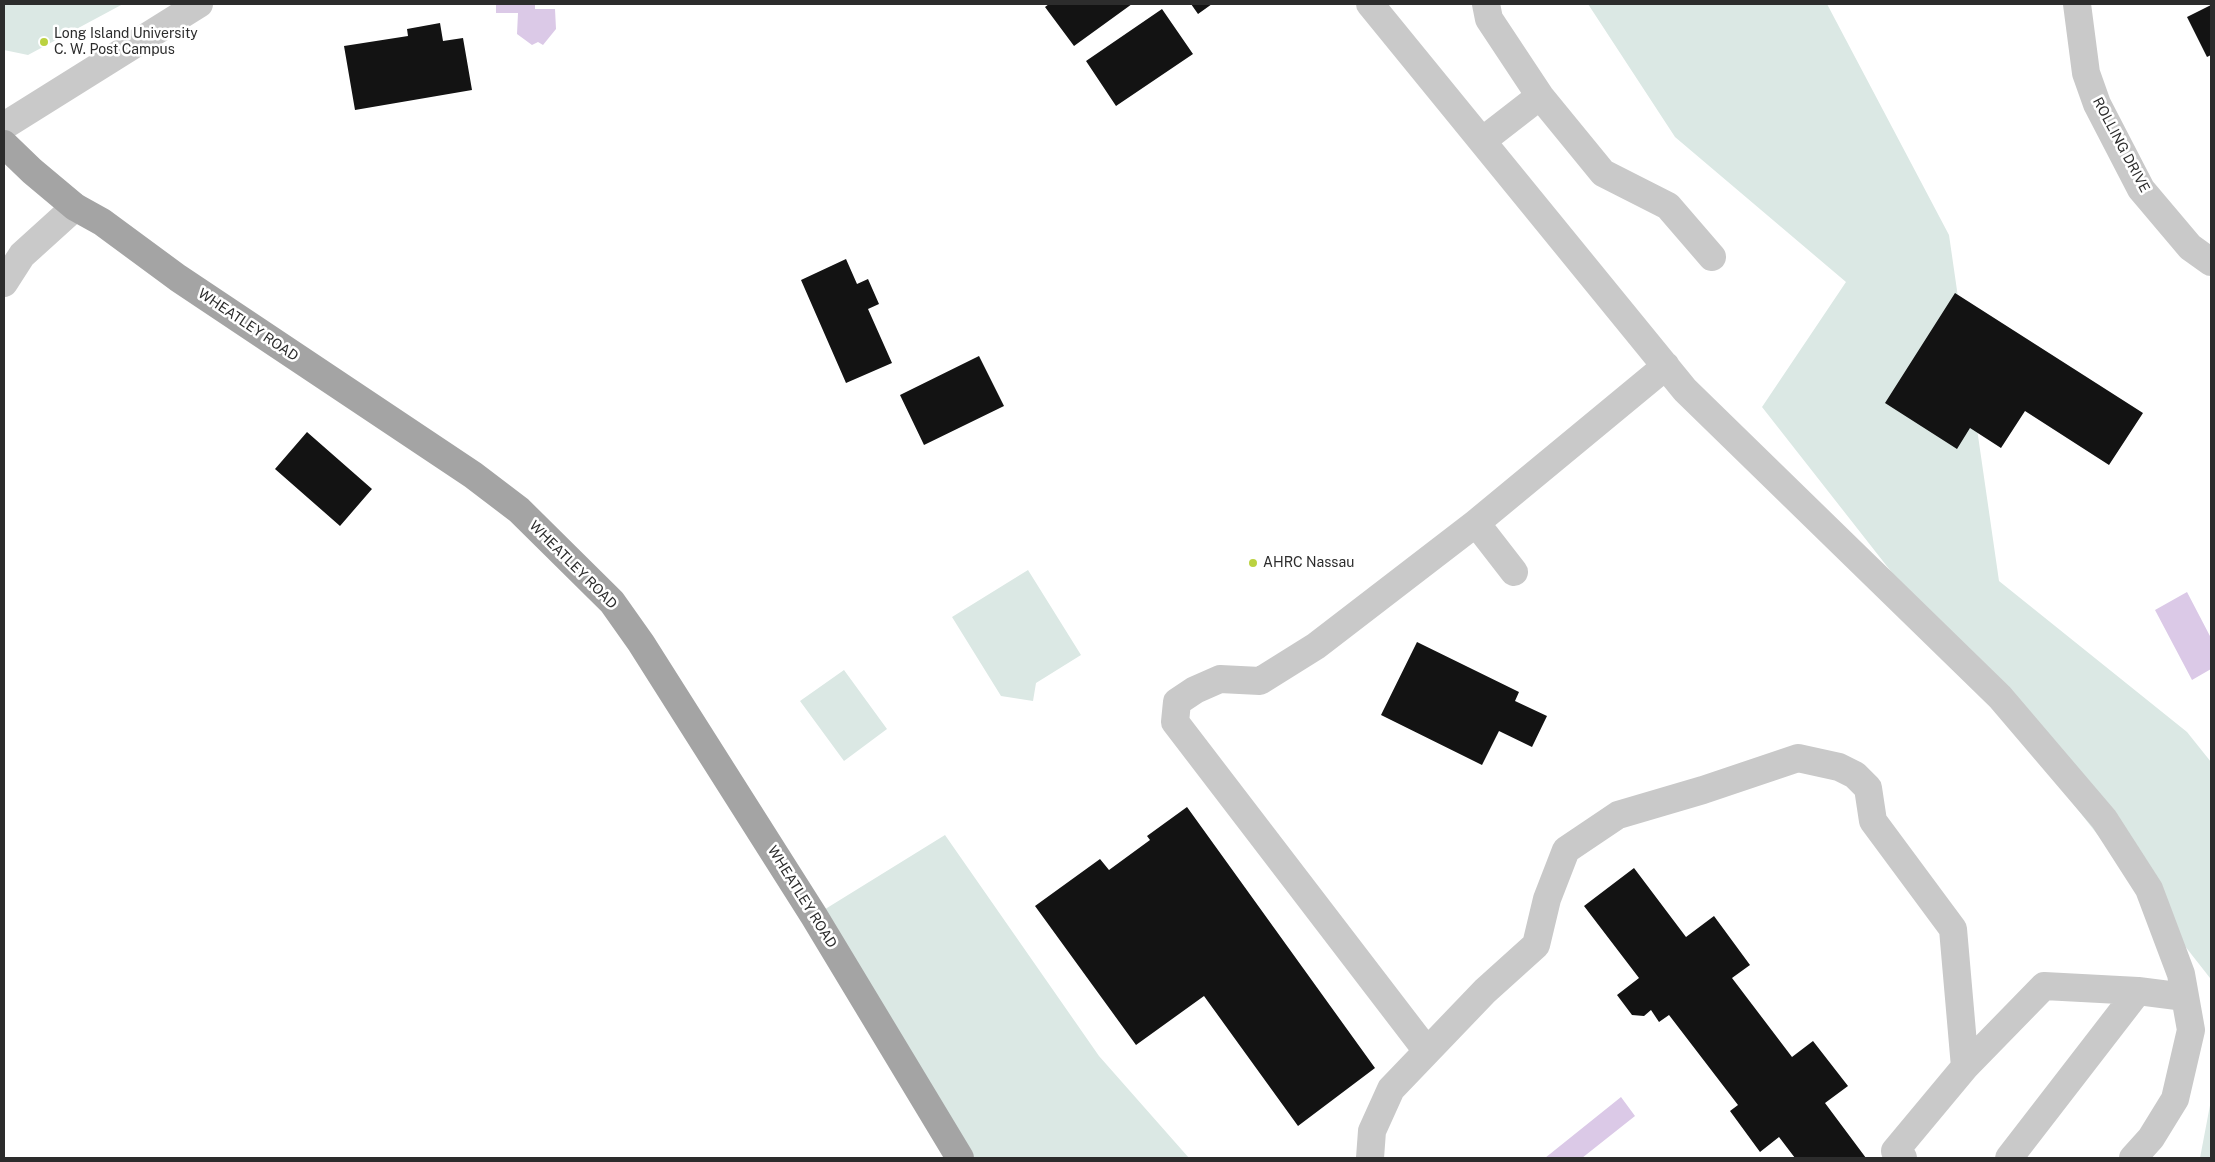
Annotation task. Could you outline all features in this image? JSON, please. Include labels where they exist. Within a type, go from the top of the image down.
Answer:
[{"type":"main road","name":"WHEATLEY ROAD","points":[[4,144],[32,171],[75,207],[102,222],[178,278],[473,476],[518,510],[612,602],[641,643],[814,916],[960,1158]]},
{"type":"street","points":[[4,126],[199,4]]},
{"type":"street","points":[[1370,4],[1685,390],[2000,697],[2104,819],[2149,889],[2181,974],[2191,1030],[2175,1099],[2151,1138],[2133,1158]]},
{"type":"street","points":[[1486,4],[1489,19],[1540,96],[1603,174],[1668,206],[1712,257]]},
{"type":"street","name":"ROLLING DRIVE","points":[[2077,4],[2086,73],[2097,104],[2141,189],[2190,247],[2211,262]]},
{"type":"street","points":[[1482,141],[1540,96]]},
{"type":"street","points":[[4,283],[22,255],[75,207]]},
{"type":"street","points":[[1427,1051],[1175,722],[1176,702],[1195,690],[1220,679],[1260,681],[1316,646],[1476,523],[1666,366]]},
{"type":"street","points":[[1476,523],[1514,572]]},
{"type":"street","points":[[1370,1158],[1372,1131],[1391,1089],[1485,991],[1536,945],[1547,899],[1566,850],[1618,815],[1703,790],[1798,758],[1839,767],[1855,775],[1868,788],[1873,821],[1953,929],[1965,1067]]},
{"type":"street","points":[[1903,1158],[1894,1151],[1965,1067],[2044,986],[2138,991],[2185,997]]},
{"type":"street","points":[[2009,1158],[2138,991]]},
{"type":"shaded area","points":[[4,4],[123,4],[28,55],[4,50]]},
{"type":"shaded area","points":[[496,4],[535,4],[535,9],[555,9],[556,29],[543,45],[538,42],[532,45],[517,34],[518,13],[496,13]]},
{"type":"shaded area","points":[[1588,4],[1827,4],[1949,235],[1999,581],[2187,732],[2211,762],[2211,1008],[2210,978],[1762,407],[1846,282],[1675,137]]},
{"type":"shaded area","points":[[1028,570],[1081,655],[1036,683],[1033,701],[1001,696],[952,617]]},
{"type":"shaded area","points":[[2187,592],[2211,638],[2211,669],[2192,680],[2155,610]]},
{"type":"shaded area","points":[[844,670],[887,729],[844,761],[800,701]]},
{"type":"shaded area","points":[[945,835],[1099,1056],[1189,1158],[960,1158],[814,916]]},
{"type":"shaded area","points":[[1621,1097],[1635,1116],[1582,1158],[1545,1158]]},
{"type":"shaded area","points":[[2211,1100],[2211,1158],[2200,1158]]},
{"type":"building","points":[[1049,4],[1132,4],[1074,46],[1045,7]]},
{"type":"building","points":[[1191,4],[1212,4],[1198,14]]},
{"type":"building","points":[[2211,5],[2211,55],[2207,57],[2187,17]]},
{"type":"building","points":[[1162,9],[1193,54],[1116,106],[1086,61]]},
{"type":"building","points":[[440,23],[443,41],[463,38],[472,90],[355,110],[344,46],[408,36],[407,29]]},
{"type":"building","points":[[846,259],[857,284],[868,279],[879,304],[868,309],[892,363],[846,383],[801,280]]},
{"type":"building","points":[[1955,293],[2143,413],[2109,465],[2025,411],[2001,448],[1970,428],[1957,449],[1885,403]]},
{"type":"building","points":[[979,356],[1004,406],[924,445],[900,395]]},
{"type":"building","points":[[307,432],[372,489],[340,526],[275,469]]},
{"type":"building","points":[[1417,642],[1519,692],[1515,701],[1547,716],[1532,747],[1499,731],[1482,765],[1381,715]]},
{"type":"building","points":[[1187,807],[1375,1068],[1298,1126],[1204,996],[1136,1045],[1035,906],[1100,859],[1109,870],[1150,840],[1147,836]]},
{"type":"building","points":[[1634,868],[1686,937],[1714,916],[1750,965],[1732,978],[1792,1057],[1813,1041],[1848,1086],[1825,1103],[1866,1158],[1795,1158],[1779,1137],[1760,1152],[1730,1111],[1738,1105],[1669,1015],[1659,1022],[1651,1010],[1644,1016],[1632,1015],[1617,995],[1639,978],[1584,906]]},
{"type":"place","name":"Long Island University C. W. Post Campus","points":[[44,42]]},
{"type":"place","name":"AHRC Nassau","points":[[1253,563]]}]
